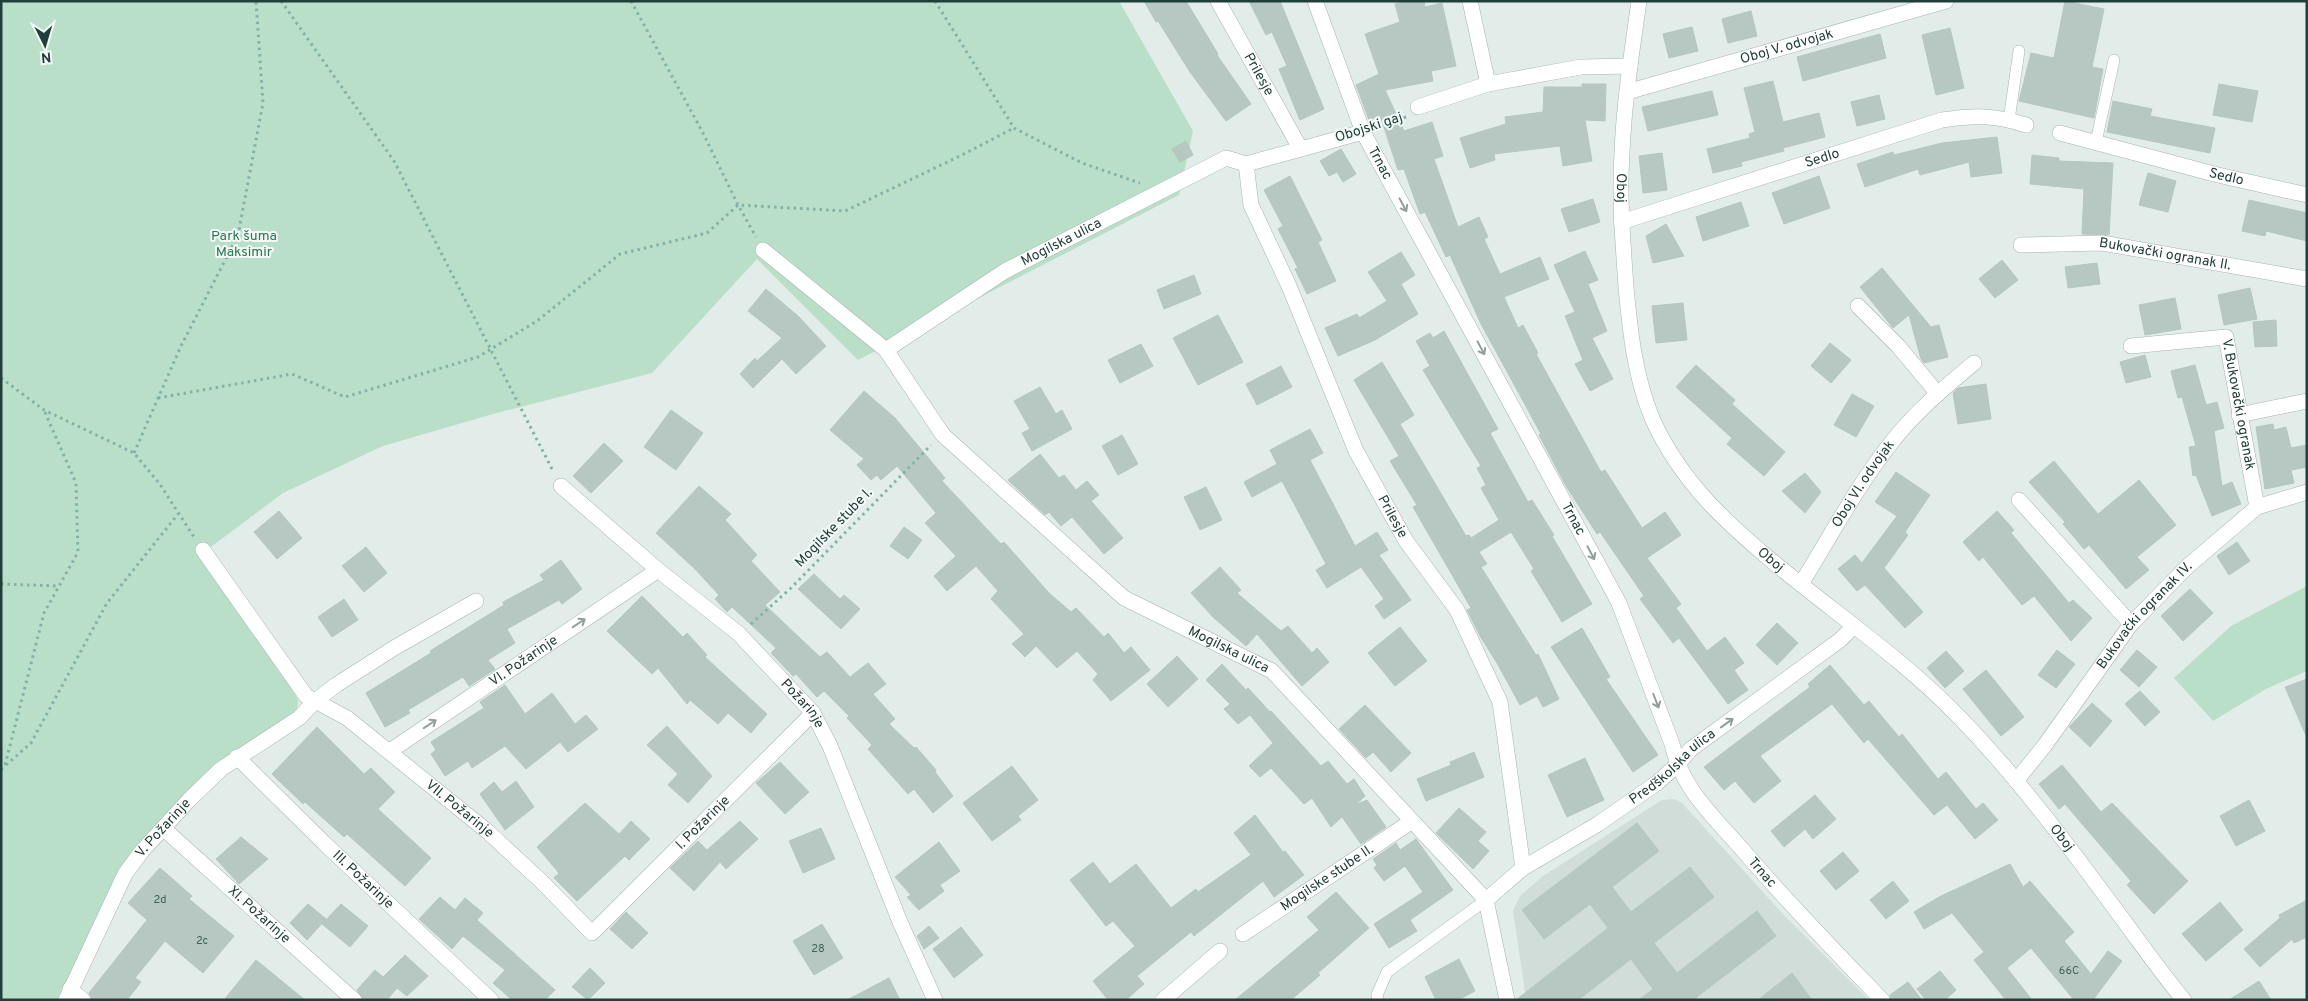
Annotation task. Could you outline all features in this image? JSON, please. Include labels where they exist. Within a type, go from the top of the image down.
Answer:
[{"type":"street","name":"Prilesje","points":[[1218,1],[1300,148]]},
{"type":"street","name":"Trnac","points":[[1315,1],[1363,132],[1618,603],[1672,744],[1677,765],[1691,790],[1784,898],[1882,1000]]},
{"type":"street","points":[[1470,1],[1488,84]]},
{"type":"street","name":"Oboj","points":[[1639,1],[1630,66],[1622,152],[1621,222],[1630,328],[1639,376],[1652,418],[1670,453],[1693,485],[1743,535],[1854,626],[1959,717],[2016,781],[2124,921],[2157,969],[2184,1000]]},
{"type":"street","name":"Oboj V. odvojak","points":[[1628,92],[1946,1]]},
{"type":"street","name":"Obojski gaj","points":[[1418,107],[1488,84],[1581,67],[1630,66]]},
{"type":"street","name":"Sedlo","points":[[1621,222],[1942,120],[1972,116],[1993,116],[2026,125]]},
{"type":"street","name":"Obojski gaj","points":[[1246,164],[1363,132]]},
{"type":"street","name":"Sedlo","points":[[2060,133],[2218,175],[2307,195]]},
{"type":"street","name":"Mogilska ulica","points":[[886,350],[1005,271],[1161,190],[1226,158],[1246,164]]},
{"type":"street","name":"Prilesje","points":[[1246,164],[1251,205],[1290,286],[1356,451],[1406,541],[1457,610],[1500,702],[1523,868]]},
{"type":"street","name":"Bukovački ogranak II.","points":[[2021,244],[2102,244],[2307,279]]},
{"type":"street","name":"Mogilska ulica","points":[[763,250],[886,350],[943,434],[1124,598],[1272,671],[1486,900]]},
{"type":"street","points":[[1858,306],[1898,346],[1938,394]]},
{"type":"street","name":"V. Bukovački ogranak","points":[[2131,346],[2226,337],[2257,507]]},
{"type":"street","name":"Oboj VI. odvojak","points":[[1801,584],[1869,474],[1892,442],[1924,406],[1974,363]]},
{"type":"street","points":[[2239,415],[2307,401]]},
{"type":"street","name":"Požarinje","points":[[561,486],[658,570],[739,634],[813,713],[830,746],[900,922],[935,1000]]},
{"type":"street","name":"Bukovački ogranak IV.","points":[[2016,781],[2045,745],[2131,624],[2188,566],[2257,507],[2307,492]]},
{"type":"street","points":[[2019,500],[2131,624]]},
{"type":"street","name":"VII. Požarinje","points":[[203,550],[306,696],[347,718],[390,751],[487,832],[541,881],[592,933]]},
{"type":"street","name":"VI. Požarinje","points":[[390,751],[658,570]]},
{"type":"street","points":[[315,700],[394,648],[476,601]]},
{"type":"street","name":"Predškolska ulica","points":[[1486,900],[1523,868],[1598,824],[1657,783],[1677,765],[1690,749],[1840,640],[1854,626]]},
{"type":"street","name":"V. Požarinje","points":[[68,995],[125,874],[142,851],[189,800],[221,769],[299,718],[315,700]]},
{"type":"street","name":"I. Požarinje","points":[[592,933],[813,713]]},
{"type":"street","name":"III. Požarinje","points":[[237,757],[324,843],[491,1000]]},
{"type":"street","name":"Mogilske stube II.","points":[[1243,934],[1412,821]]},
{"type":"street","name":"XI. Požarinje","points":[[164,829],[354,1000]]},
{"type":"street","points":[[1486,900],[1507,1000]]},
{"type":"street","points":[[1163,1000],[1220,951]]},
{"type":"street","points":[[68,995],[83,1000]]},
{"type":"lane","points":[[2009,120],[2019,51]]},
{"type":"lane","points":[[2096,142],[2114,60]]},
{"type":"lane","points":[[1378,1000],[1377,995],[1387,972],[1486,900]]},
{"type":"path","points":[[134,453],[181,346],[238,234],[263,103],[256,1]]},
{"type":"path","points":[[281,1],[394,160],[561,486]]},
{"type":"path","points":[[631,1],[703,133],[738,206],[763,250]]},
{"type":"path","points":[[935,1],[1014,128],[1082,163],[1161,190]]},
{"type":"path","name":"Obojski gaj","points":[[1363,132],[1406,117],[1418,107]]},
{"type":"path","points":[[158,398],[292,374],[345,398],[478,357],[537,321],[620,254],[707,233],[738,206],[845,211],[1014,128]]},
{"type":"path","points":[[1,378],[44,410],[134,453],[159,483],[203,550]]},
{"type":"path","points":[[5,765],[44,613],[78,552],[76,483],[44,410]]},
{"type":"path","name":"Mogilske stube I.","points":[[739,634],[791,588],[943,434]]},
{"type":"path","points":[[1,770],[31,743],[107,603],[178,514]]},
{"type":"path","points":[[1,584],[59,586]]},
{"type":"shaded area","points":[[1674,799],[1682,803],[1782,913],[1869,1000],[1526,1000],[1513,910],[1520,896],[1543,876],[1662,800]]},
{"type":"green space","name":"Park šuma Maksimir","points":[[1,1],[1119,1],[1193,131],[1179,195],[858,360],[757,259],[652,373],[493,414],[383,446],[283,493],[200,555],[292,689],[298,700],[297,712],[223,758],[118,873],[57,1000],[1,1000]]},
{"type":"green space","points":[[2307,586],[2307,671],[2266,689],[2213,721],[2174,678],[2231,626]]},
{"type":"building","points":[[1144,1],[1186,1],[1217,55],[1251,104],[1226,121],[1190,72]]},
{"type":"building","points":[[1249,1],[1280,1],[1324,109],[1300,120],[1279,69],[1287,66],[1272,32],[1266,35]]},
{"type":"building","points":[[1406,1],[1424,1],[1425,7],[1442,3],[1456,66],[1431,71],[1433,81],[1385,90],[1404,131],[1432,122],[1443,156],[1434,159],[1458,227],[1479,217],[1488,237],[1484,239],[1500,274],[1540,257],[1549,279],[1504,297],[1518,328],[1523,325],[1538,353],[1536,354],[1601,472],[1605,470],[1642,528],[1665,512],[1681,535],[1647,558],[1681,604],[1676,608],[1707,651],[1725,637],[1744,663],[1734,670],[1748,690],[1728,704],[1679,638],[1673,643],[1640,599],[1644,596],[1600,532],[1597,534],[1566,486],[1539,435],[1541,434],[1481,324],[1450,255],[1446,257],[1425,212],[1420,214],[1404,169],[1398,170],[1380,115],[1369,120],[1356,85],[1379,74],[1365,34],[1400,22],[1395,4]]},
{"type":"building","points":[[2065,1],[2104,9],[2092,67],[2103,69],[2094,118],[2019,101],[2031,53],[2054,58]]},
{"type":"building","points":[[1751,11],[1757,36],[1728,43],[1722,19]]},
{"type":"building","points":[[1692,27],[1698,51],[1669,58],[1663,34]]},
{"type":"building","points":[[1950,28],[1964,88],[1936,95],[1922,35]]},
{"type":"building","points":[[1880,34],[1886,58],[1803,81],[1797,57]]},
{"type":"building","points":[[1773,81],[1783,122],[1819,113],[1825,137],[1783,148],[1784,151],[1741,162],[1742,166],[1713,173],[1707,149],[1750,138],[1749,134],[1755,132],[1744,88]]},
{"type":"building","points":[[1582,84],[1606,84],[1605,121],[1585,120],[1592,161],[1563,166],[1560,146],[1494,154],[1495,160],[1470,168],[1460,138],[1506,124],[1505,117],[1543,112],[1544,87],[1582,87]]},
{"type":"building","points":[[2219,84],[2258,91],[2252,122],[2213,115]]},
{"type":"building","points":[[1712,91],[1718,115],[1648,131],[1642,107]]},
{"type":"building","points":[[1879,95],[1885,119],[1857,126],[1851,102]]},
{"type":"building","points":[[2113,101],[2152,109],[2150,116],[2215,128],[2210,153],[2107,132]]},
{"type":"building","points":[[1997,137],[2002,173],[1971,177],[1969,162],[1920,175],[1918,169],[1865,187],[1857,164],[1893,152],[1894,155],[1942,143]]},
{"type":"building","points":[[1186,141],[1193,155],[1180,162],[1172,149]]},
{"type":"building","points":[[1341,149],[1356,174],[1343,182],[1337,172],[1329,176],[1320,161]]},
{"type":"building","points":[[1662,153],[1667,190],[1643,193],[1639,156]]},
{"type":"building","points":[[2032,155],[2059,158],[2059,161],[2113,163],[2109,235],[2082,234],[2084,189],[2030,184]]},
{"type":"building","points":[[2148,173],[2176,181],[2168,212],[2139,205]]},
{"type":"building","points":[[1290,176],[1322,240],[1318,242],[1336,281],[1307,294],[1295,269],[1298,268],[1278,229],[1283,226],[1264,190]]},
{"type":"building","points":[[1819,176],[1830,208],[1784,224],[1772,193]]},
{"type":"building","points":[[1593,199],[1600,222],[1569,232],[1561,209]]},
{"type":"building","points":[[2249,200],[2307,213],[2307,241],[2266,231],[2265,236],[2242,231]]},
{"type":"building","points":[[1741,202],[1749,226],[1703,241],[1696,217]]},
{"type":"building","points":[[1666,224],[1684,256],[1653,263],[1646,236]]},
{"type":"building","points":[[1585,251],[1598,280],[1588,284],[1607,331],[1592,338],[1613,379],[1590,391],[1575,364],[1583,360],[1565,316],[1575,312],[1554,265]]},
{"type":"building","points":[[1401,252],[1415,275],[1401,284],[1418,314],[1375,340],[1338,356],[1325,328],[1357,314],[1359,318],[1387,301],[1368,272]]},
{"type":"building","points":[[2002,260],[2018,280],[1995,298],[1979,279]]},
{"type":"building","points":[[2097,263],[2100,284],[2068,288],[2065,267]]},
{"type":"building","points":[[1882,268],[1931,327],[1939,325],[1948,357],[1924,363],[1921,359],[1909,315],[1893,328],[1860,287]]},
{"type":"building","points":[[1194,275],[1201,294],[1164,309],[1157,290]]},
{"type":"building","points":[[2250,288],[2257,319],[2224,325],[2218,295]]},
{"type":"building","points":[[766,289],[798,316],[826,346],[796,374],[782,359],[753,388],[740,374],[755,358],[757,361],[782,338],[748,311]]},
{"type":"building","points":[[2175,298],[2181,329],[2145,335],[2139,305]]},
{"type":"building","points":[[1683,303],[1687,340],[1656,343],[1652,306]]},
{"type":"building","points":[[1218,315],[1243,362],[1198,385],[1173,338]]},
{"type":"building","points":[[2276,320],[2277,346],[2255,347],[2253,322]]},
{"type":"building","points":[[1444,331],[1498,429],[1490,433],[1528,502],[1532,500],[1554,535],[1552,536],[1592,604],[1562,622],[1531,571],[1534,569],[1511,532],[1479,552],[1487,564],[1481,567],[1536,655],[1538,654],[1559,699],[1543,707],[1537,696],[1520,705],[1480,636],[1467,610],[1471,608],[1413,507],[1417,505],[1390,461],[1399,456],[1354,380],[1382,362],[1414,415],[1400,424],[1466,536],[1469,535],[1471,538],[1499,520],[1481,488],[1486,485],[1477,468],[1481,466],[1423,370],[1430,366],[1416,341],[1430,333],[1433,338]]},
{"type":"building","points":[[1830,343],[1851,360],[1831,383],[1811,366]]},
{"type":"building","points":[[1141,344],[1153,366],[1120,383],[1108,360]]},
{"type":"building","points":[[2145,355],[2151,377],[2126,383],[2120,362]]},
{"type":"building","points":[[1696,365],[1735,400],[1732,404],[1785,452],[1764,476],[1727,444],[1732,438],[1676,387]]},
{"type":"building","points":[[2195,365],[2206,405],[2217,402],[2224,428],[2214,431],[2222,486],[2232,482],[2241,504],[2212,516],[2196,475],[2193,476],[2189,447],[2196,446],[2182,397],[2178,398],[2171,371]]},
{"type":"building","points":[[1281,366],[1292,387],[1257,405],[1246,384]]},
{"type":"building","points":[[1986,384],[1991,419],[1958,424],[1953,393],[1958,388]]},
{"type":"building","points":[[1040,387],[1056,414],[1062,410],[1072,429],[1032,451],[1022,433],[1030,429],[1014,401]]},
{"type":"building","points":[[864,391],[895,418],[945,478],[942,481],[1001,544],[1004,542],[1049,593],[1071,612],[1076,608],[1104,637],[1108,633],[1124,653],[1131,647],[1150,670],[1111,701],[1093,680],[1098,674],[1077,651],[1057,668],[1036,646],[1025,657],[1012,644],[1024,634],[991,599],[998,591],[976,566],[947,591],[934,576],[956,556],[925,523],[936,513],[897,466],[881,480],[877,475],[871,480],[857,465],[864,459],[830,430]]},
{"type":"building","points":[[1852,394],[1874,406],[1856,437],[1834,425]]},
{"type":"building","points":[[671,410],[703,433],[676,470],[644,447]]},
{"type":"building","points":[[2273,424],[2274,430],[2286,427],[2291,448],[2307,445],[2307,467],[2291,470],[2294,483],[2265,489],[2256,427]]},
{"type":"building","points":[[1310,429],[1323,453],[1310,460],[1355,546],[1377,532],[1388,550],[1379,555],[1411,600],[1384,619],[1375,606],[1384,599],[1361,567],[1327,588],[1316,570],[1326,564],[1282,481],[1252,497],[1244,482],[1277,464],[1270,450]]},
{"type":"building","points":[[1122,435],[1138,464],[1118,475],[1102,446]]},
{"type":"building","points":[[604,443],[623,461],[591,493],[573,476]]},
{"type":"building","points":[[1040,454],[1059,478],[1064,475],[1076,490],[1087,481],[1099,495],[1091,501],[1123,538],[1104,554],[1072,517],[1061,526],[1049,512],[1045,515],[1008,480]]},
{"type":"building","points":[[2054,461],[2098,514],[2139,480],[2176,525],[2137,557],[2149,570],[2126,589],[2089,545],[2084,549],[2063,524],[2065,522],[2029,482]]},
{"type":"building","points":[[1896,472],[1930,495],[1905,532],[1908,535],[1884,568],[1923,612],[1905,628],[1865,585],[1857,591],[1838,569],[1855,555],[1862,563],[1897,516],[1875,502]]},
{"type":"building","points":[[1805,473],[1821,492],[1805,513],[1782,491]]},
{"type":"building","points":[[699,486],[731,514],[725,520],[757,555],[751,561],[780,592],[765,605],[820,657],[827,652],[850,677],[868,663],[886,684],[873,694],[895,719],[889,724],[914,748],[916,747],[936,770],[935,772],[953,796],[933,813],[914,789],[908,794],[868,749],[872,745],[847,718],[849,716],[824,691],[817,697],[796,674],[793,676],[771,653],[776,648],[732,607],[727,612],[715,599],[719,595],[695,569],[656,533]]},
{"type":"building","points":[[1206,487],[1222,520],[1200,530],[1184,497]]},
{"type":"building","points":[[279,511],[302,538],[277,559],[254,532]]},
{"type":"building","points":[[1997,511],[2014,530],[2011,533],[2069,603],[2073,600],[2092,618],[2071,641],[2034,596],[2022,605],[1983,557],[1979,561],[1963,542]]},
{"type":"building","points":[[904,527],[922,540],[908,559],[890,546]]},
{"type":"building","points":[[2237,542],[2250,561],[2229,575],[2217,556]]},
{"type":"building","points":[[366,547],[387,573],[364,592],[342,566]]},
{"type":"building","points":[[561,560],[582,589],[562,604],[559,600],[507,629],[515,643],[488,660],[495,669],[469,686],[463,677],[408,710],[410,713],[385,727],[366,693],[504,605],[503,602],[544,580],[540,575]]},
{"type":"building","points":[[1220,567],[1241,590],[1237,593],[1281,631],[1288,626],[1312,653],[1317,648],[1329,662],[1302,686],[1257,634],[1246,646],[1213,617],[1191,593]]},
{"type":"building","points":[[814,574],[840,599],[844,595],[860,609],[841,629],[798,589]]},
{"type":"building","points":[[2190,589],[2213,613],[2183,641],[2161,616]]},
{"type":"building","points":[[642,596],[683,637],[687,633],[707,655],[705,657],[767,714],[751,733],[728,713],[718,724],[690,700],[687,704],[658,668],[652,674],[607,631]]},
{"type":"building","points":[[344,599],[358,620],[332,637],[318,617]]},
{"type":"building","points":[[1777,623],[1798,643],[1777,665],[1756,645]]},
{"type":"building","points":[[1400,627],[1427,661],[1395,686],[1368,653]]},
{"type":"building","points":[[1582,628],[1610,677],[1606,679],[1658,755],[1633,772],[1551,647]]},
{"type":"building","points":[[2057,650],[2075,664],[2056,688],[2038,675]]},
{"type":"building","points":[[2137,650],[2157,667],[2139,687],[2120,670]]},
{"type":"building","points":[[1946,651],[1964,671],[1945,688],[1927,668]]},
{"type":"building","points":[[1177,656],[1198,679],[1168,707],[1147,684]]},
{"type":"building","points":[[1222,664],[1246,690],[1248,688],[1271,711],[1321,766],[1328,761],[1347,784],[1354,779],[1365,796],[1355,805],[1367,800],[1386,827],[1361,844],[1342,817],[1331,827],[1312,798],[1304,804],[1271,768],[1260,777],[1249,766],[1273,743],[1250,715],[1238,724],[1224,709],[1230,704],[1206,680]]},
{"type":"building","points":[[1830,665],[1864,705],[1869,701],[1899,737],[1902,734],[1938,779],[1946,772],[1976,809],[1983,803],[1998,820],[1975,839],[1947,805],[1934,815],[1868,739],[1864,743],[1832,704],[1760,756],[1781,781],[1754,803],[1735,781],[1724,790],[1704,767],[1810,687],[1808,684]]},
{"type":"building","points":[[1986,670],[2024,717],[2001,736],[1963,689]]},
{"type":"building","points":[[2307,679],[2307,738],[2285,687]]},
{"type":"building","points":[[505,685],[525,714],[552,693],[575,724],[586,715],[598,729],[568,752],[560,742],[526,769],[505,746],[472,768],[468,761],[445,776],[431,754],[436,750],[431,742],[484,708],[480,702]]},
{"type":"building","points":[[2140,691],[2160,712],[2145,726],[2125,704]]},
{"type":"building","points":[[2092,703],[2112,721],[2090,747],[2069,727]]},
{"type":"building","points":[[1365,705],[1411,753],[1391,772],[1373,752],[1366,758],[1339,729]]},
{"type":"building","points":[[667,726],[712,776],[688,803],[668,785],[678,774],[647,745]]},
{"type":"building","points":[[317,727],[364,774],[371,768],[395,792],[378,809],[431,858],[405,886],[347,834],[344,837],[305,802],[303,804],[272,774]]},
{"type":"building","points":[[1474,752],[1484,777],[1426,801],[1417,779],[1451,765],[1450,762]]},
{"type":"building","points":[[1585,758],[1604,800],[1567,817],[1548,775]]},
{"type":"building","points":[[780,762],[809,792],[785,814],[756,783]]},
{"type":"building","points":[[2062,765],[2101,812],[2112,803],[2188,881],[2154,914],[2127,885],[2131,881],[2065,804],[2059,809],[2039,784]]},
{"type":"building","points":[[1012,766],[1038,800],[1018,816],[1021,820],[992,841],[963,803]]},
{"type":"building","points":[[516,781],[534,807],[505,830],[480,794],[494,782],[502,792]]},
{"type":"building","points":[[1815,795],[1836,819],[1813,839],[1805,829],[1784,847],[1771,831]]},
{"type":"building","points":[[2249,800],[2265,831],[2236,846],[2220,816]]},
{"type":"building","points":[[585,803],[619,834],[631,821],[650,839],[629,860],[625,856],[577,901],[554,878],[559,873],[537,847]]},
{"type":"building","points":[[1459,808],[1486,832],[1478,841],[1489,851],[1473,869],[1436,833]]},
{"type":"building","points":[[1255,815],[1283,852],[1285,851],[1304,875],[1274,897],[1263,881],[1194,936],[1191,932],[1137,976],[1144,984],[1126,1000],[1108,1000],[1093,981],[1135,946],[1113,921],[1106,926],[1070,880],[1093,862],[1110,884],[1136,864],[1171,908],[1196,889],[1198,892],[1251,855],[1234,833]]},
{"type":"building","points":[[740,821],[758,839],[726,869],[720,862],[694,891],[670,868],[698,841],[707,850]]},
{"type":"building","points":[[1637,823],[1659,851],[1612,887],[1631,912],[1690,867],[1714,897],[1654,943],[1677,973],[1757,911],[1776,936],[1693,1000],[1639,1000],[1653,989],[1631,959],[1578,1000],[1516,1000],[1608,928],[1590,904],[1544,939],[1522,910]]},
{"type":"building","points":[[821,828],[835,859],[803,873],[789,841]]},
{"type":"building","points":[[241,837],[268,859],[239,884],[216,859]]},
{"type":"building","points":[[1416,839],[1453,890],[1410,920],[1417,931],[1389,948],[1374,924],[1423,892],[1405,866],[1384,881],[1374,868],[1377,865],[1373,859],[1396,843],[1400,850]]},
{"type":"building","points":[[939,842],[960,871],[940,885],[944,891],[919,910],[907,897],[911,895],[895,877]]},
{"type":"building","points":[[1843,852],[1859,871],[1836,890],[1820,871]]},
{"type":"building","points":[[2010,864],[2023,887],[2030,881],[2074,932],[2064,941],[2091,974],[2108,951],[2122,961],[2093,1000],[2074,1000],[2031,948],[2007,968],[2032,1000],[2006,1000],[1974,960],[1984,952],[1952,913],[1924,929],[1914,912],[1939,897]]},
{"type":"building","points":[[160,868],[192,896],[189,899],[234,936],[203,973],[165,941],[135,978],[141,982],[127,1000],[92,1000],[89,993],[147,920],[128,903]]},
{"type":"building","points":[[1893,881],[1909,901],[1886,919],[1870,900]]},
{"type":"building","points":[[1336,892],[1369,928],[1318,973],[1320,975],[1291,1000],[1235,1000],[1319,930],[1307,917]]},
{"type":"building","points":[[440,897],[455,910],[465,898],[483,913],[477,920],[555,990],[545,1000],[512,1000],[493,983],[505,970],[463,936],[452,949],[419,919]]},
{"type":"building","points":[[2307,900],[2307,937],[2294,943],[2292,939],[2260,967],[2244,949],[2280,918],[2279,915]]},
{"type":"building","points":[[2220,902],[2243,930],[2206,961],[2182,934]]},
{"type":"building","points":[[308,904],[326,919],[307,940],[290,923]]},
{"type":"building","points":[[341,904],[368,926],[350,947],[322,924]]},
{"type":"building","points":[[626,912],[648,933],[632,949],[610,929]]},
{"type":"building","points":[[822,924],[843,958],[814,975],[793,941]]},
{"type":"building","points":[[929,926],[939,938],[924,949],[917,936]]},
{"type":"building","points":[[961,927],[983,955],[954,978],[933,949]]},
{"type":"building","points":[[405,955],[428,976],[407,996],[397,988],[387,1000],[363,1000],[357,990],[375,970],[383,977]]},
{"type":"building","points":[[1459,959],[1475,991],[1458,1000],[1436,1000],[1425,977]]},
{"type":"building","points":[[256,960],[305,1000],[224,1000]]},
{"type":"building","points":[[590,968],[605,983],[588,1000],[572,987]]},
{"type":"building","points":[[1940,971],[1956,990],[1945,1000],[1926,1000],[1917,989]]},
{"type":"building","points":[[1792,973],[1812,1000],[1758,1000]]},
{"type":"building","points":[[889,978],[900,1000],[847,1000]]},
{"type":"building","points":[[2259,981],[2271,1000],[2229,1000]]},
{"type":"building","points":[[1908,982],[1922,1000],[1891,1000],[1890,995]]}]
